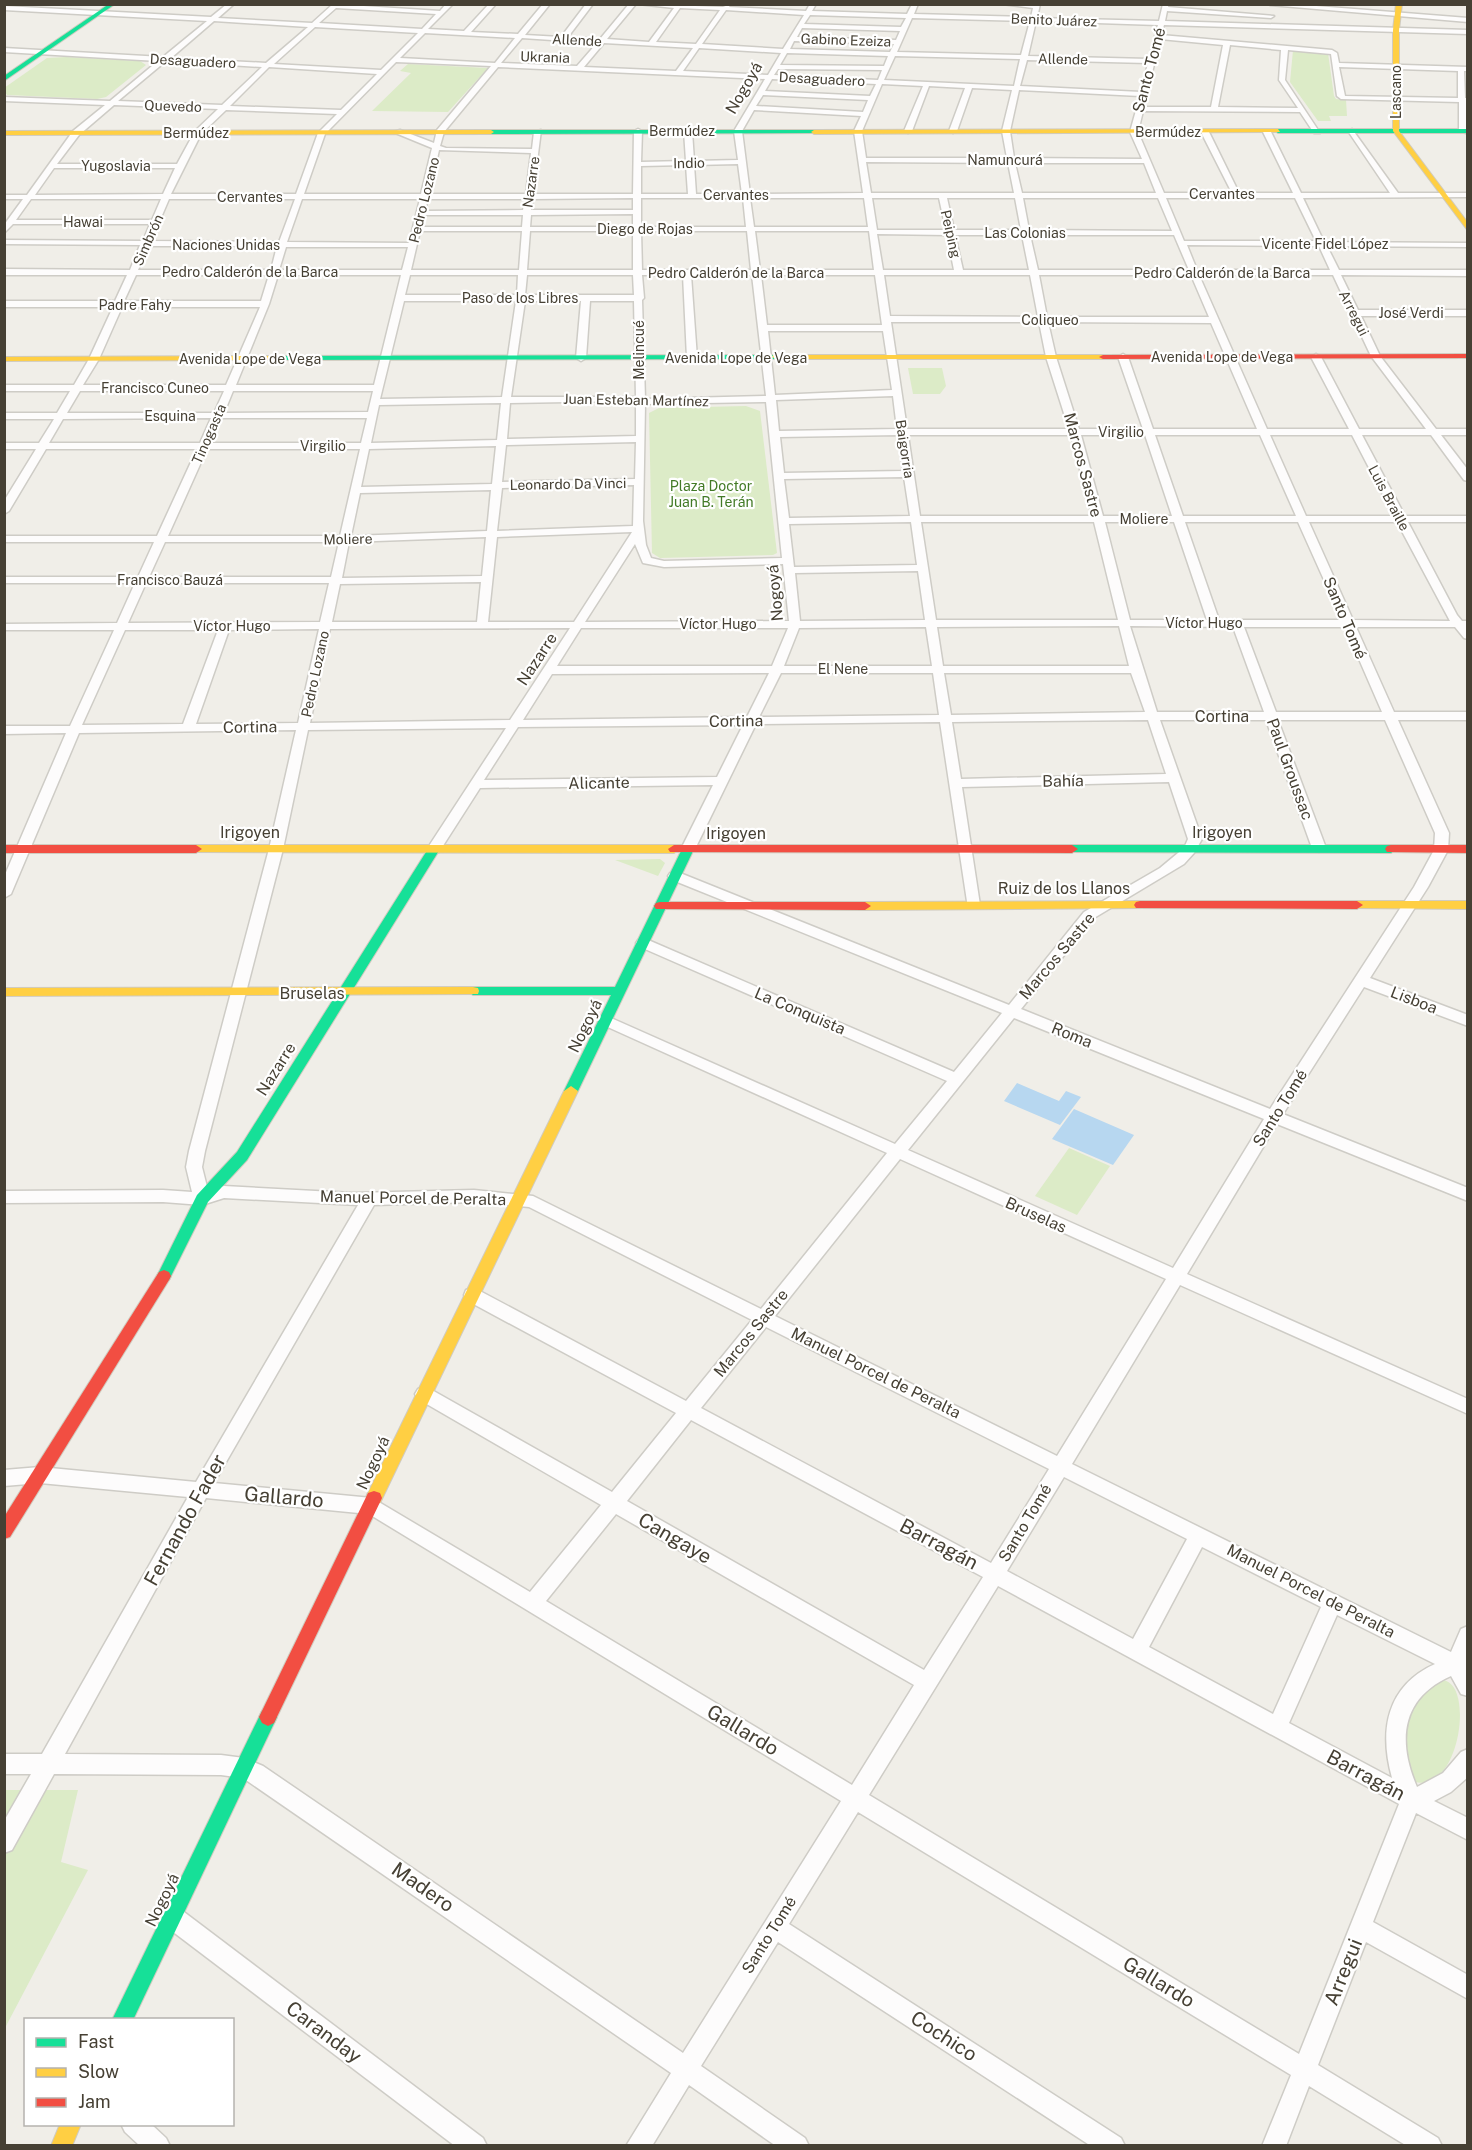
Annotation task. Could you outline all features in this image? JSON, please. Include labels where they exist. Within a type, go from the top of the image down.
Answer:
[{"type":"street","points":[[4,79],[113,4]]},
{"type":"street","points":[[4,231],[76,133],[231,4]]},
{"type":"street","name":"Tinogasta","points":[[4,894],[120,626],[230,388],[265,304],[282,245],[322,132],[450,4]]},
{"type":"street","points":[[466,33],[493,4]]},
{"type":"street","name":"Pedro Lozano","points":[[202,1199],[194,1167],[276,849],[378,388],[440,132],[548,4]]},
{"type":"street","points":[[563,39],[590,4]]},
{"type":"street","points":[[579,68],[633,4]]},
{"type":"street","name":"Benito Juárez","points":[[641,4],[808,13],[1467,32]]},
{"type":"street","name":"Nogoyá","points":[[122,2018],[372,1506],[660,906],[777,669],[795,624],[763,328],[738,131],[813,4]]},
{"type":"street","points":[[858,131],[915,4]]},
{"type":"street","points":[[1005,4],[1036,5]]},
{"type":"street","points":[[337,5],[442,13]]},
{"type":"street","name":"Simbrón","points":[[4,511],[94,359],[180,166],[198,133],[268,65],[337,5]]},
{"type":"street","points":[[651,44],[679,5]]},
{"type":"street","name":"Marcos Sastre","points":[[533,1603],[1089,915],[1104,904],[1130,892],[1184,857],[1192,849],[1195,839],[1136,669],[1075,432],[1052,357],[1011,160],[1006,131],[1036,5]]},
{"type":"street","points":[[1269,46],[1273,5],[1398,10],[1467,20]]},
{"type":"street","points":[[4,13],[11,7]]},
{"type":"street","name":"Allende","points":[[11,7],[100,14],[315,24],[697,47],[1150,61]]},
{"type":"street","points":[[678,73],[727,7]]},
{"type":"street","points":[[1165,7],[1271,16]]},
{"type":"street","name":"Santo Tomé","points":[[638,2145],[995,1574],[1274,1116],[1410,904],[1441,849],[1442,833],[1230,357],[1134,132],[1165,7]]},
{"type":"street","name":"Lascano","points":[[1398,10],[1396,131],[1467,229]]},
{"type":"street","points":[[800,26],[904,29]]},
{"type":"street","points":[[1158,37],[1327,50],[1334,53],[1340,96],[1343,98],[1465,100]]},
{"type":"street","name":"Gabino Ezeiza","points":[[793,39],[899,42]]},
{"type":"street","points":[[1214,110],[1227,42]]},
{"type":"street","points":[[1286,47],[1282,80],[1317,132]]},
{"type":"street","name":"Desaguadero","points":[[4,50],[40,55],[164,59],[382,72]]},
{"type":"street","points":[[405,50],[416,51]]},
{"type":"street","points":[[4,58],[40,55]]},
{"type":"street","name":"Ukrania","points":[[493,55],[516,56]]},
{"type":"street","name":"Ukrania","points":[[575,59],[598,60]]},
{"type":"street","name":"Desaguadero","points":[[395,60],[1142,94]]},
{"type":"street","points":[[674,63],[684,64]]},
{"type":"street","points":[[1335,65],[1464,69],[1465,131]]},
{"type":"street","points":[[776,67],[887,68]]},
{"type":"street","points":[[908,131],[927,84]]},
{"type":"street","points":[[953,131],[969,86]]},
{"type":"street","points":[[760,93],[873,98]]},
{"type":"street","name":"Quevedo","points":[[4,99],[341,112]]},
{"type":"street","points":[[751,108],[865,114]]},
{"type":"street","points":[[1139,110],[1303,110]]},
{"type":"street","points":[[688,131],[693,195]]},
{"type":"street","name":"Baigorria","points":[[858,131],[973,904]]},
{"type":"street","name":"Bermúdez","points":[[4,133],[1465,131]]},
{"type":"street","name":"Pedro Lozano","points":[[397,132],[437,147]]},
{"type":"street","name":"Nazarre","points":[[482,625],[506,400],[521,298],[527,212],[538,132]]},
{"type":"street","name":"Melincué","points":[[638,132],[636,164],[641,439],[639,529]]},
{"type":"street","points":[[1205,132],[1236,194]]},
{"type":"street","name":"Arregui","points":[[1267,132],[1376,356],[1467,478]]},
{"type":"street","points":[[1352,132],[1395,194]]},
{"type":"street","points":[[437,147],[445,150],[536,150]]},
{"type":"street","name":"Namuncurá","points":[[863,160],[1147,161]]},
{"type":"street","name":"Indio","points":[[636,164],[742,162]]},
{"type":"street","name":"Yugoslavia","points":[[52,166],[180,166]]},
{"type":"street","name":"Cervantes","points":[[4,197],[1161,193],[1467,195]]},
{"type":"street","name":"Peiping","points":[[942,194],[959,273]]},
{"type":"street","points":[[420,213],[637,212]]},
{"type":"street","name":"Hawai","points":[[11,222],[155,222]]},
{"type":"street","name":"Diego de Rojas","points":[[416,229],[873,230]]},
{"type":"street","name":"Las Colonias","points":[[873,230],[1177,233]]},
{"type":"street","name":"Naciones Unidas","points":[[4,242],[412,245]]},
{"type":"street","name":"Vicente Fidel López","points":[[1182,243],[1467,245]]},
{"type":"street","name":"Pedro Calderón de la Barca","points":[[4,272],[1467,273]]},
{"type":"street","points":[[687,273],[692,358]]},
{"type":"street","name":"Paso de los Libres","points":[[399,298],[640,298]]},
{"type":"street","points":[[581,358],[586,298]]},
{"type":"street","name":"Padre Fahy","points":[[4,304],[265,304]]},
{"type":"street","name":"José Verdi","points":[[1354,313],[1467,313]]},
{"type":"street","name":"Coliqueo","points":[[763,328],[1044,320],[1214,320]]},
{"type":"street","name":"Avenida Lope de Vega","points":[[4,359],[1467,356]]},
{"type":"street","points":[[1123,357],[1214,623]]},
{"type":"street","name":"Luis Braille","points":[[1316,357],[1400,519],[1463,624],[1467,636]]},
{"type":"street","name":"Francisco Cuneo","points":[[4,388],[378,388]]},
{"type":"street","name":"Juan Esteban Martínez","points":[[375,402],[626,398],[654,403],[897,393]]},
{"type":"street","name":"Esquina","points":[[4,416],[372,415]]},
{"type":"street","name":"Virgilio","points":[[774,434],[1467,432]]},
{"type":"street","name":"Virgilio","points":[[4,446],[366,446],[641,439]]},
{"type":"street","points":[[779,476],[909,474]]},
{"type":"street","name":"Leonardo Da Vinci","points":[[357,490],[639,482]]},
{"type":"street","name":"Moliere","points":[[785,521],[1467,519]]},
{"type":"street","points":[[639,529],[644,558],[647,561],[664,564],[922,568]]},
{"type":"street","points":[[579,624],[639,529]]},
{"type":"street","name":"Moliere","points":[[4,539],[344,539],[639,529]]},
{"type":"street","name":"Francisco Bauzá","points":[[4,580],[486,579]]},
{"type":"street","name":"Víctor Hugo","points":[[4,627],[930,623],[1463,624]]},
{"type":"street","name":"Paul Groussac","points":[[1237,623],[1319,848]]},
{"type":"street","name":"Nazarre","points":[[4,1532],[157,1290],[202,1199],[242,1156],[342,993],[579,624]]},
{"type":"street","points":[[188,728],[225,626]]},
{"type":"street","name":"El Nene","points":[[550,670],[1136,669]]},
{"type":"street","name":"Cortina","points":[[4,730],[1152,716],[1467,716]]},
{"type":"street","name":"Bahía","points":[[954,783],[1173,778]]},
{"type":"street","name":"Alicante","points":[[476,784],[722,781]]},
{"type":"street","name":"Irigoyen","points":[[4,849],[1467,849]]},
{"type":"street","name":"Roma","points":[[675,876],[1467,1195]]},
{"type":"street","name":"Ruiz de los Llanos","points":[[660,906],[1467,904]]},
{"type":"street","name":"La Conquista","points":[[643,943],[957,1079]]},
{"type":"street","name":"Lisboa","points":[[1360,980],[1467,1021]]},
{"type":"street","name":"Bruselas","points":[[4,992],[620,991]]},
{"type":"street","name":"Bruselas","points":[[606,1021],[1467,1407]]},
{"type":"street","name":"Manuel Porcel de Peralta","points":[[4,1197],[163,1196],[202,1199],[224,1192],[369,1199],[520,1199],[533,1202],[1060,1464],[1461,1668]]},
{"type":"street","name":"Fernando Fader","points":[[4,1843],[201,1490],[369,1199]]},
{"type":"street","name":"Barragán","points":[[472,1295],[1137,1650],[1467,1830]]},
{"type":"street","name":"Cangaye","points":[[424,1394],[927,1682]]},
{"type":"street","name":"Gallardo","points":[[4,1478],[40,1475],[372,1506],[1430,2145]]},
{"type":"street","points":[[1137,1650],[1198,1534]]},
{"type":"street","points":[[1277,1726],[1333,1602]]},
{"type":"street","points":[[1467,1635],[1461,1668],[1467,1687]]},
{"type":"street","points":[[1461,1668],[1424,1679],[1402,1704],[1396,1721],[1394,1739],[1396,1759],[1411,1799],[1441,1788],[1452,1779],[1467,1759]]},
{"type":"street","name":"Madero","points":[[4,1764],[221,1765],[244,1768],[268,1780],[797,2145]]},
{"type":"street","name":"Arregui","points":[[1274,2145],[1411,1799]]},
{"type":"street","name":"Caranday","points":[[172,1917],[475,2145]]},
{"type":"street","name":"Cochico","points":[[774,1927],[1113,2145]]},
{"type":"street","points":[[1361,1927],[1467,1988]]},
{"type":"street","points":[[62,2145],[70,2126]]},
{"type":"street","points":[[135,2126],[158,2145]]},
{"type":"green space","points":[[1293,50],[1328,53],[1334,96],[1336,99],[1346,100],[1347,116],[1329,116],[1331,121],[1318,121],[1290,82]]},
{"type":"green space","points":[[47,58],[140,61],[146,65],[106,97],[97,99],[7,95],[5,92],[4,88]]},
{"type":"green space","points":[[408,64],[488,68],[448,112],[372,111],[411,73],[400,71]]},
{"type":"green space","points":[[908,368],[942,368],[946,386],[940,394],[913,394]]},
{"type":"green space","name":"Plaza Doctor Juan B. Terán","points":[[746,406],[760,411],[777,553],[773,555],[660,558],[652,553],[649,413],[659,408]]},
{"type":"green space","points":[[660,859],[665,863],[658,876],[615,860]]},
{"type":"green space","points":[[1069,1148],[1110,1166],[1077,1215],[1035,1196]]},
{"type":"green space","points":[[1442,1680],[1451,1684],[1457,1695],[1460,1710],[1456,1745],[1450,1761],[1441,1774],[1430,1781],[1415,1782],[1405,1767],[1402,1730],[1419,1695]]},
{"type":"green space","points":[[5,1790],[78,1790],[61,1862],[88,1870],[5,2028]]},
{"type":"water","points":[[1017,1083],[1059,1101],[1066,1091],[1081,1097],[1060,1125],[1004,1101]]},
{"type":"water","points":[[1074,1109],[1134,1135],[1113,1165],[1052,1139]]},
{"type":"traffic: fast","points":[[4,79],[113,4]]},
{"type":"traffic: fast","points":[[1278,131],[1468,131]]},
{"type":"traffic: fast","points":[[491,132],[814,132]]},
{"type":"traffic: fast","points":[[269,358],[776,357]]},
{"type":"traffic: fast","points":[[164,1276],[202,1199],[242,1156],[434,849]]},
{"type":"traffic: fast","points":[[571,1091],[688,849]]},
{"type":"traffic: fast","points":[[1072,849],[1391,849]]},
{"type":"traffic: fast","points":[[473,991],[620,991]]},
{"type":"traffic: fast","points":[[123,2018],[268,1717]]},
{"type":"traffic: slow","points":[[1399,4],[1396,30],[1396,131],[1468,229]]},
{"type":"traffic: slow","points":[[814,132],[1278,131]]},
{"type":"traffic: slow","points":[[4,133],[491,132]]},
{"type":"traffic: slow","points":[[776,357],[1103,357]]},
{"type":"traffic: slow","points":[[4,359],[269,358]]},
{"type":"traffic: slow","points":[[196,849],[674,849]]},
{"type":"traffic: slow","points":[[865,906],[1140,905]]},
{"type":"traffic: slow","points":[[1357,905],[1468,905]]},
{"type":"traffic: slow","points":[[4,992],[473,991]]},
{"type":"traffic: slow","points":[[374,1498],[571,1091]]},
{"type":"traffic: slow","points":[[61,2146],[70,2126]]},
{"type":"traffic: jam","points":[[1103,357],[1468,356]]},
{"type":"traffic: jam","points":[[4,849],[196,849]]},
{"type":"traffic: jam","points":[[674,849],[1072,849]]},
{"type":"traffic: jam","points":[[1391,849],[1468,849]]},
{"type":"traffic: jam","points":[[1140,905],[1357,905]]},
{"type":"traffic: jam","points":[[660,906],[865,906]]},
{"type":"traffic: jam","points":[[4,1532],[164,1276]]},
{"type":"traffic: jam","points":[[268,1717],[374,1498]]}]
